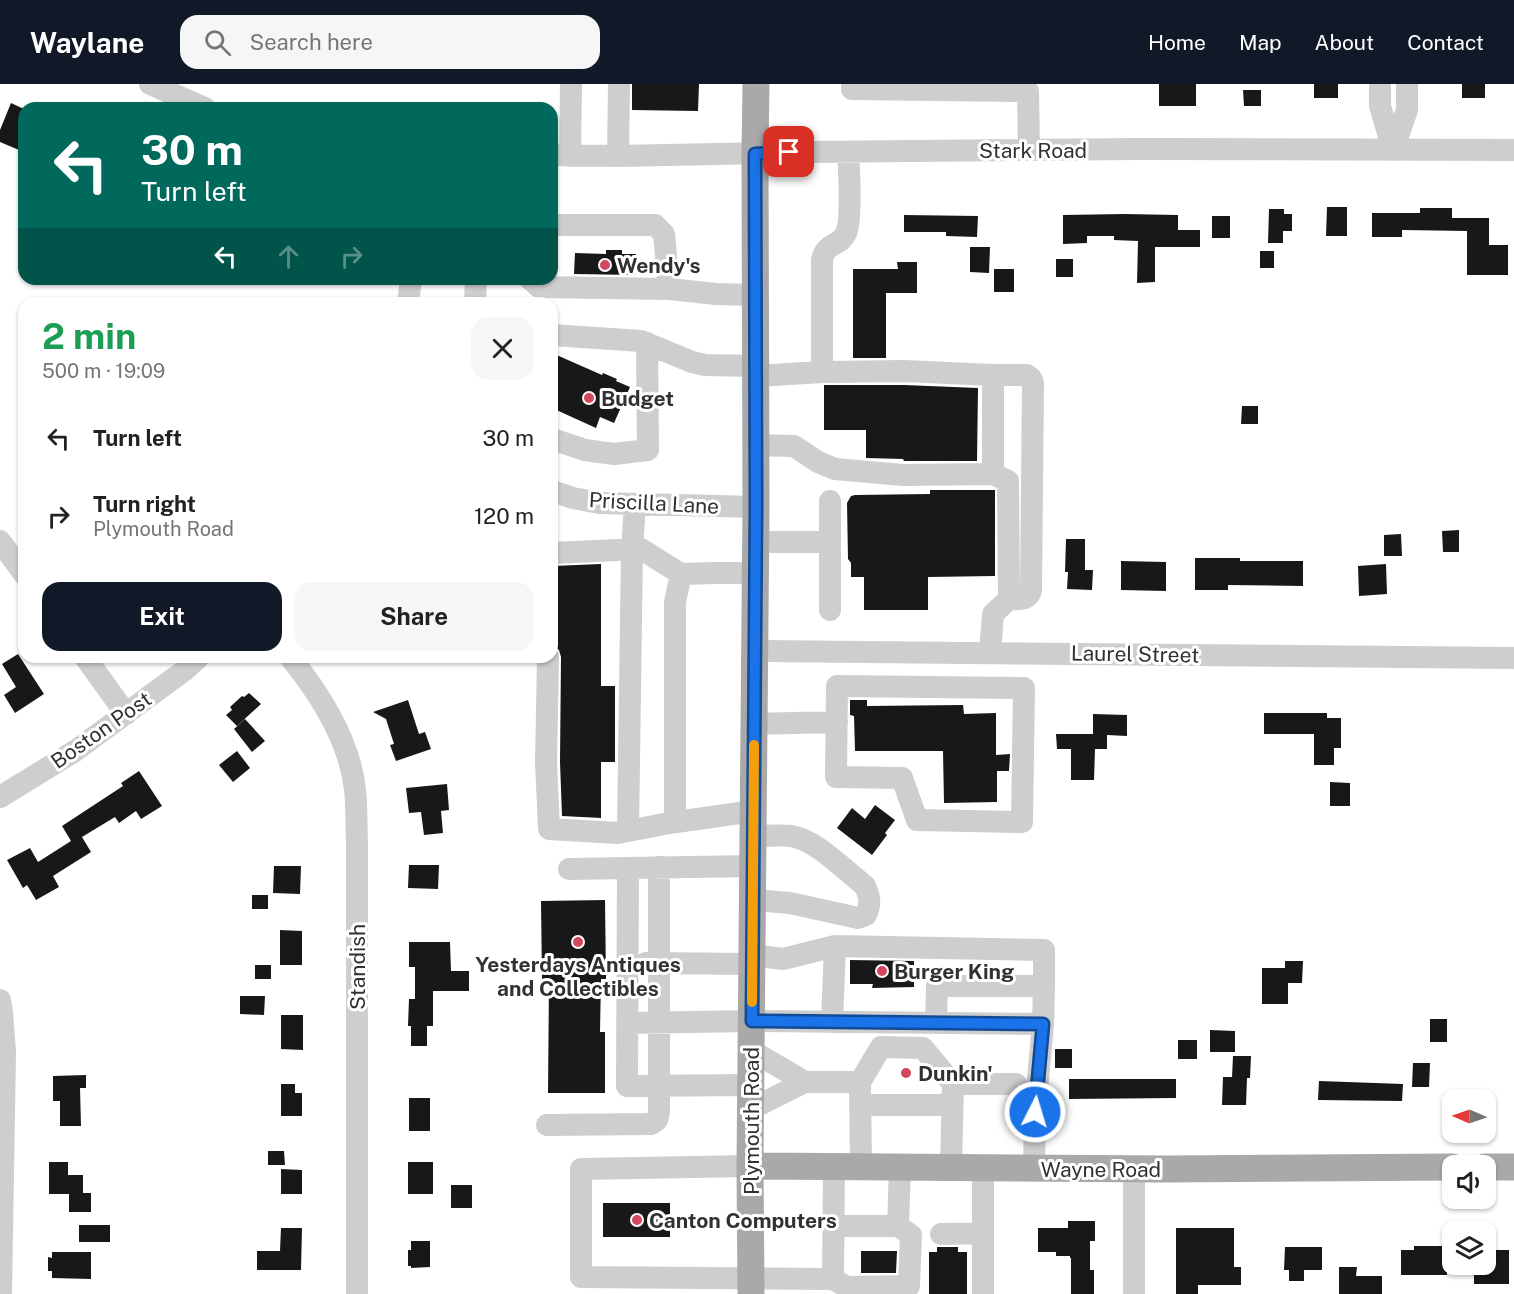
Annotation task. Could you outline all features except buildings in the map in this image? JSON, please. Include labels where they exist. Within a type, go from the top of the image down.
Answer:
[{"type":"main road","name":"Plymouth Road","points":[[751,1287],[750,1166],[756,573],[756,84]]},
{"type":"main road","name":"Wayne Road","points":[[750,1166],[1167,1170],[1442,1167]]},
{"type":"main road","points":[[1496,1167],[1514,1167]]},
{"type":"street","points":[[150,84],[192,102]]},
{"type":"street","points":[[561,155],[571,84]]},
{"type":"street","points":[[618,156],[619,84]]},
{"type":"street","points":[[852,84],[852,89],[1028,88],[1029,150]]},
{"type":"street","points":[[1380,84],[1380,106],[1393,150]]},
{"type":"street","points":[[1393,150],[1407,110],[1407,84]]},
{"type":"street","name":"Stark Road","points":[[561,155],[1029,150],[1514,150]]},
{"type":"street","points":[[822,372],[822,260],[823,252],[829,246],[838,243],[846,234],[849,219],[848,152]]},
{"type":"street","points":[[558,225],[655,225],[664,234],[669,289]]},
{"type":"street","points":[[537,285],[539,287],[669,289],[755,295]]},
{"type":"street","points":[[558,335],[641,341],[692,362],[756,371],[904,371],[1027,375],[1031,378],[1033,383],[1031,591],[1025,599],[1009,599],[993,614],[977,687]]},
{"type":"street","points":[[558,442],[585,450],[614,454],[648,450],[647,343]]},
{"type":"street","points":[[993,375],[1009,599]]},
{"type":"street","points":[[756,445],[794,446],[818,462],[836,469],[903,475],[1032,480]]},
{"type":"street","name":"Priscilla Lane","points":[[558,493],[599,503],[756,507]]},
{"type":"street","points":[[830,501],[830,610]]},
{"type":"street","points":[[628,831],[632,549],[635,505]]},
{"type":"street","points":[[0,541],[18,566]]},
{"type":"street","points":[[756,542],[830,542]]},
{"type":"street","points":[[558,553],[641,549],[681,574],[756,573]]},
{"type":"street","points":[[675,822],[675,602],[681,574]]},
{"type":"street","name":"Laurel Street","points":[[755,651],[1514,658]]},
{"type":"street","points":[[89,663],[126,714]]},
{"type":"street","name":"Boston Post","points":[[0,797],[75,751],[192,663]]},
{"type":"street","name":"Standish","points":[[295,663],[326,707],[336,726],[355,788],[357,1294]]},
{"type":"street","points":[[548,663],[546,762],[549,829],[618,833],[675,822],[754,823],[804,839],[815,845],[865,886],[870,906],[866,915],[858,918],[797,904],[753,900]]},
{"type":"street","points":[[837,686],[1024,688],[1022,822],[917,820],[902,778],[837,777],[837,722],[837,686]]},
{"type":"street","points":[[754,724],[837,722]]},
{"type":"street","points":[[569,869],[753,866]]},
{"type":"street","points":[[547,1125],[651,1124],[657,1120],[659,867]]},
{"type":"street","points":[[626,1125],[628,868]]},
{"type":"street","points":[[627,963],[783,959],[835,946],[1044,950],[1043,1024],[1035,1112],[1034,1169]]},
{"type":"street","points":[[832,1022],[835,946]]},
{"type":"street","points":[[936,1023],[937,986],[1044,986]]},
{"type":"street","points":[[0,1000],[5,1052],[1,1294]]},
{"type":"street","points":[[627,1023],[752,1021],[1043,1024]]},
{"type":"street","points":[[833,1279],[834,1226],[860,1105],[860,1082],[881,1047],[923,1047],[953,1095],[951,1168]]},
{"type":"street","points":[[752,1050],[805,1082]]},
{"type":"street","points":[[627,1086],[659,1086],[751,1097],[805,1082],[860,1082]]},
{"type":"street","points":[[860,1105],[953,1095],[1016,1084]]},
{"type":"street","points":[[750,1166],[581,1169],[580,1277],[711,1277],[751,1287],[833,1279],[847,1287],[909,1286],[911,1235],[898,1226],[834,1226]]},
{"type":"street","points":[[898,1226],[900,1167]]},
{"type":"street","points":[[983,1168],[983,1294]]},
{"type":"street","points":[[1134,1168],[1134,1294]]},
{"type":"street","points":[[941,1234],[983,1233]]},
{"type":"slow traffic","points":[[752,1002],[754,745]]},
{"type":"place","name":"Wendy's","points":[[605,265]]},
{"type":"place","name":"Budget","points":[[589,398]]},
{"type":"place","name":"Yesterdays Antiques and Collectibles","points":[[578,942]]},
{"type":"place","name":"Burger King","points":[[882,971]]},
{"type":"place","name":"Dunkin'","points":[[906,1073]]},
{"type":"place","name":"Canton Computers","points":[[637,1220]]},
{"type":"route","points":[[789,152],[755,154],[756,507],[752,1021],[1043,1024],[1035,1112]]}]
